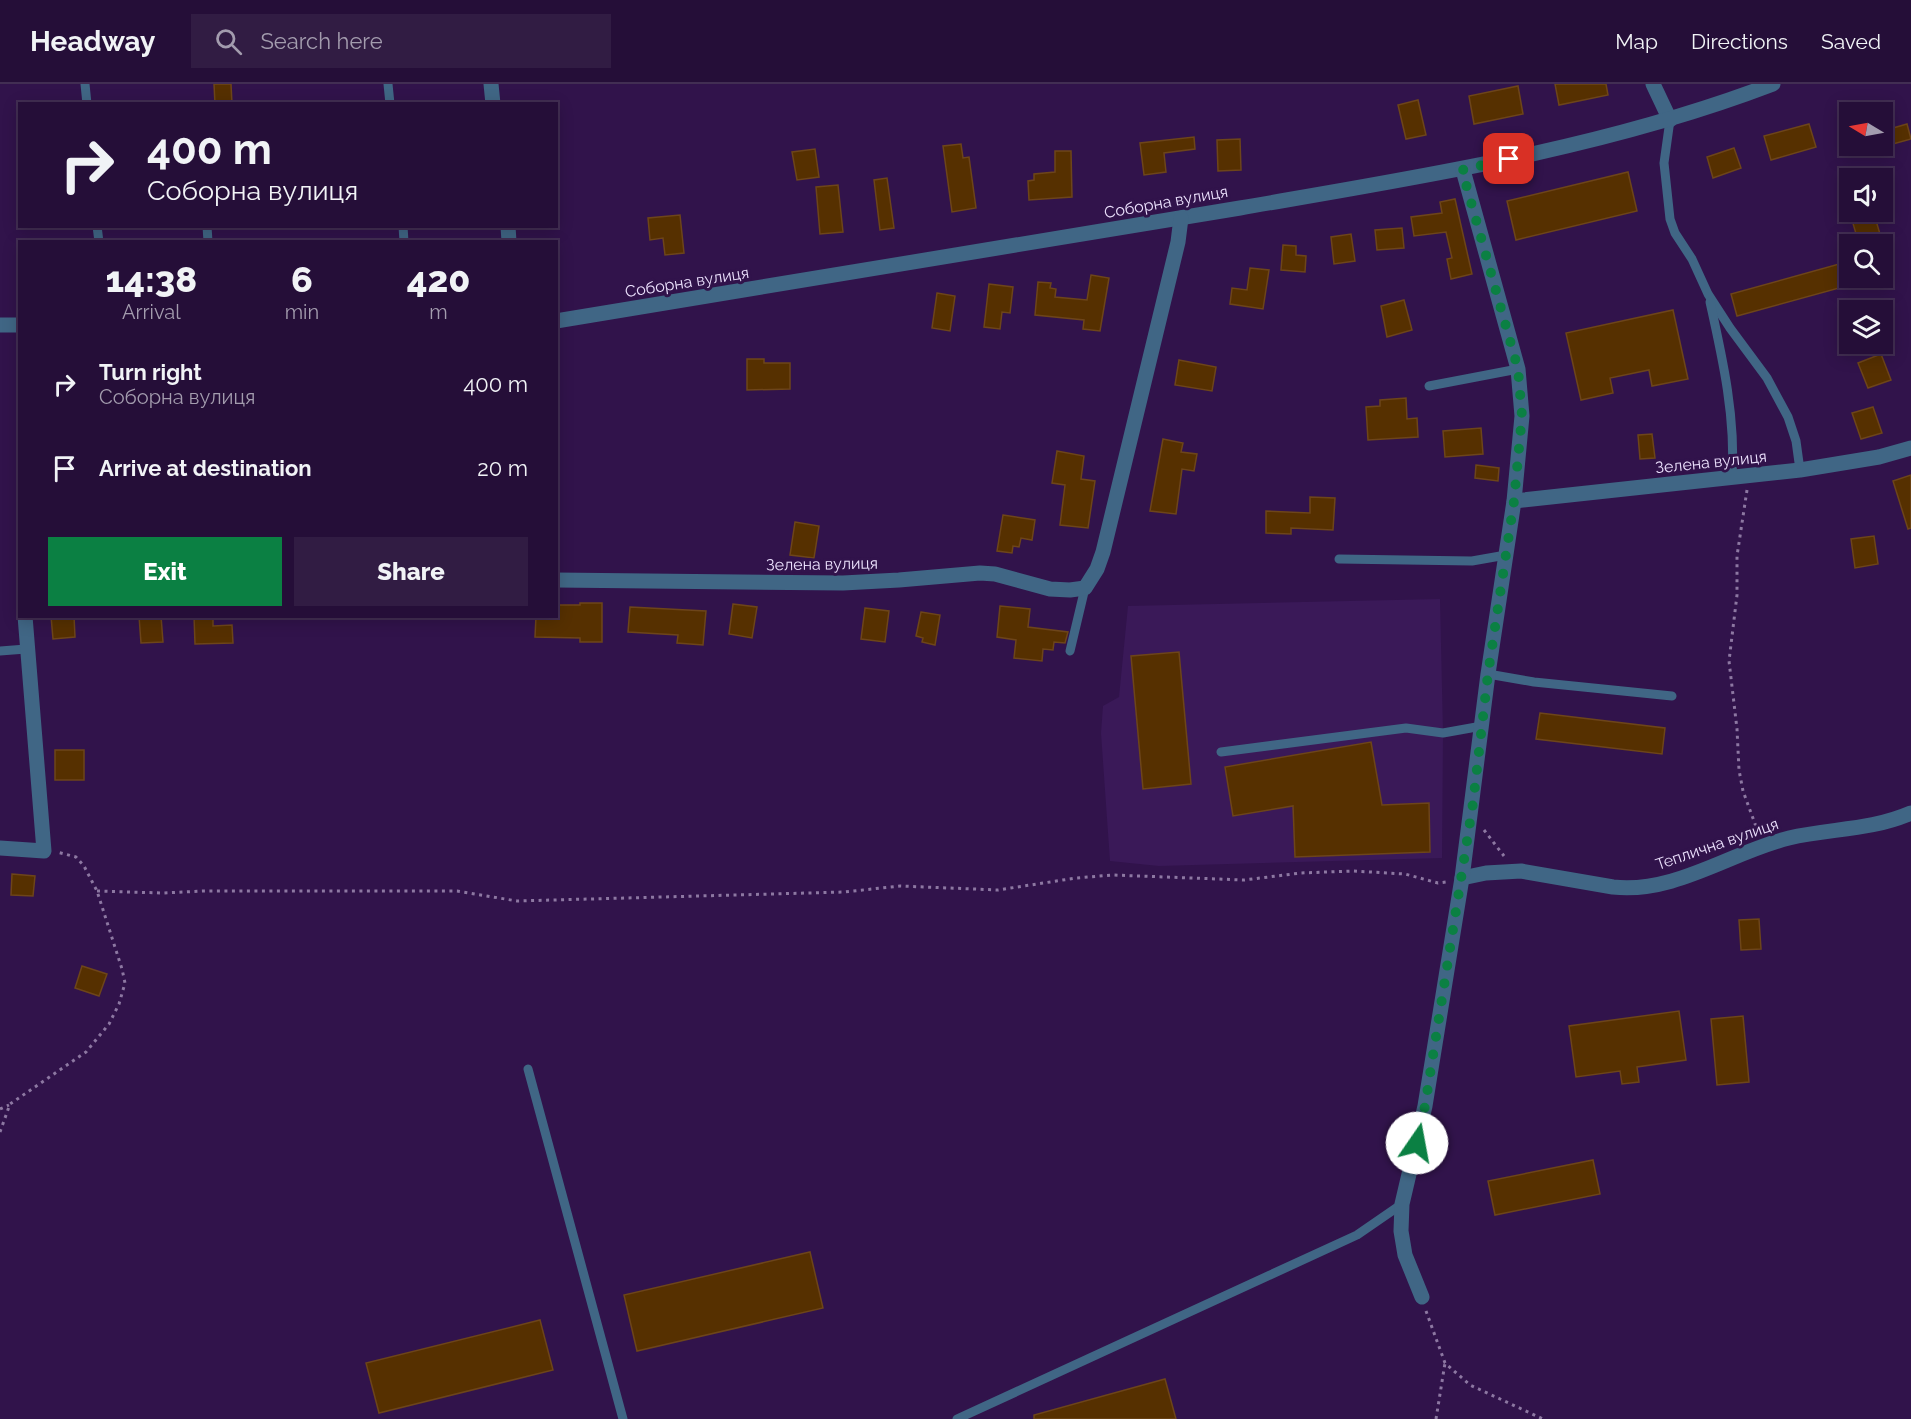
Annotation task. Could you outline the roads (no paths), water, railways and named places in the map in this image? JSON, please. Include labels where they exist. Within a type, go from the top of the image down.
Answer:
[{"type":"street","points":[[491,84],[493,102]]},
{"type":"street","points":[[1653,84],[1670,120]]},
{"type":"street","name":"Соборна вулиця","points":[[558,321],[1462,170],[1670,120],[1717,106],[1773,84]]},
{"type":"street","points":[[1422,1297],[1406,1255],[1401,1231],[1402,1204],[1425,1106],[1462,878],[1488,674],[1514,501],[1522,416],[1518,369],[1462,170]]},
{"type":"street","points":[[1085,588],[1097,569],[1103,552],[1178,242],[1181,218]]},
{"type":"street","points":[[0,325],[18,325]]},
{"type":"street","name":"Зелена вулиця","points":[[1514,501],[1800,470],[1879,457],[1911,448]]},
{"type":"street","name":"Зелена вулиця","points":[[558,580],[843,583],[980,573],[995,574],[1050,589],[1085,588]]},
{"type":"street","points":[[0,848],[44,851],[24,618]]},
{"type":"street","name":"Теплична вулиця","points":[[1462,878],[1486,873],[1521,871],[1613,887],[1638,888],[1676,880],[1762,845],[1792,837],[1873,826],[1911,813]]},
{"type":"lane","points":[[85,84],[87,102]]},
{"type":"lane","points":[[388,84],[390,102]]},
{"type":"lane","points":[[1670,120],[1664,163],[1670,219],[1675,233],[1692,259],[1708,294],[1767,378],[1788,417],[1796,441],[1800,470]]},
{"type":"lane","points":[[1708,294],[1720,345],[1731,415],[1734,449],[1732,478]]},
{"type":"lane","points":[[1429,386],[1518,369]]},
{"type":"lane","points":[[1339,559],[1472,561],[1506,555]]},
{"type":"lane","points":[[1070,651],[1085,588]]},
{"type":"lane","points":[[0,651],[26,649]]},
{"type":"lane","points":[[1488,674],[1534,682],[1672,696]]},
{"type":"lane","points":[[1221,752],[1406,728],[1443,733],[1482,726]]},
{"type":"lane","points":[[528,1069],[623,1419]]},
{"type":"lane","points":[[957,1419],[1357,1236],[1402,1204]]}]
